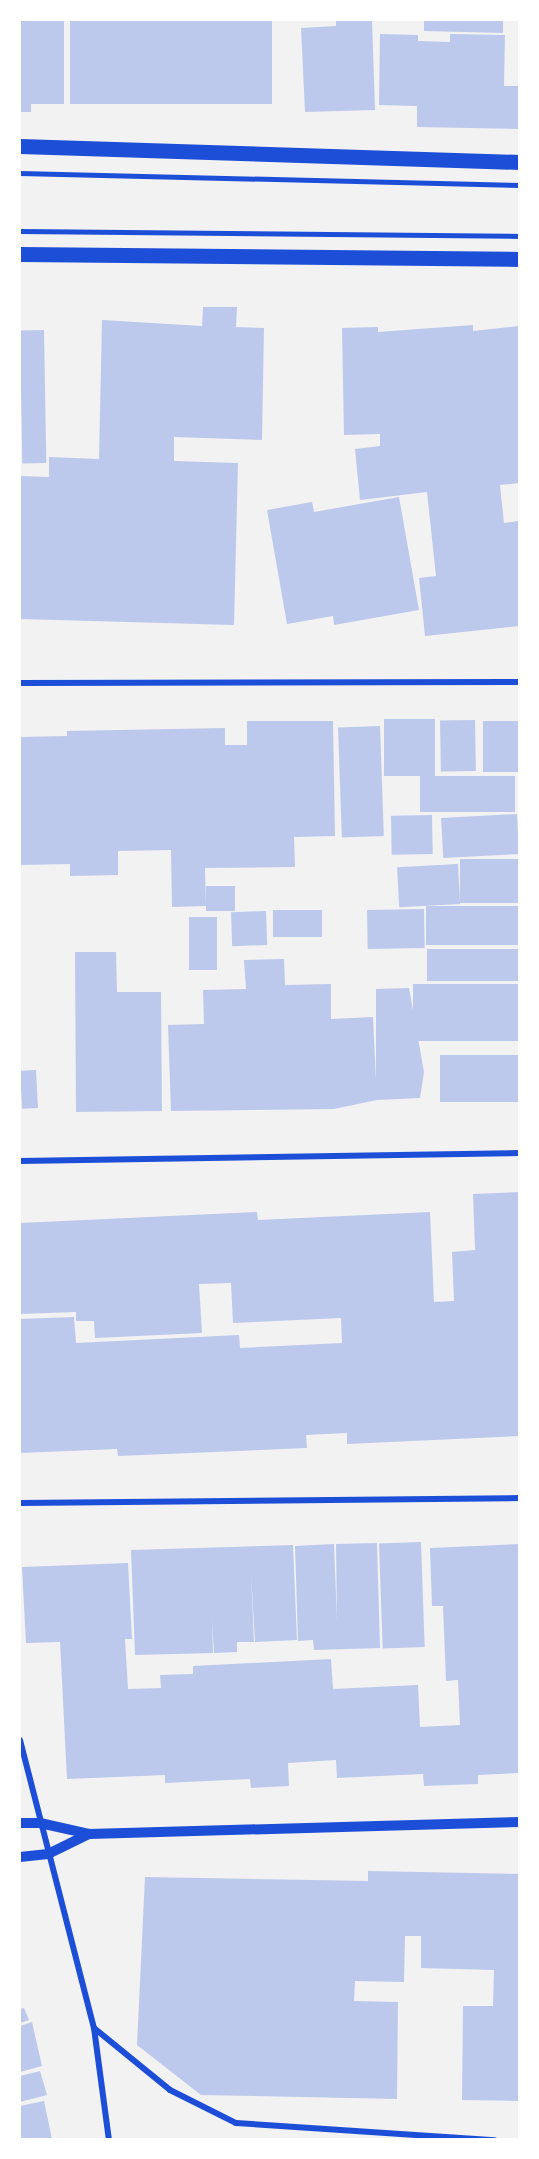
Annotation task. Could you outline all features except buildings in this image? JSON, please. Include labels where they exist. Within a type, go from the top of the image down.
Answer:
[{"type":"main road","points":[[20,146],[519,162]]},
{"type":"main road","points":[[20,254],[519,259]]},
{"type":"street","points":[[20,683],[519,682]]},
{"type":"street","points":[[20,1161],[519,1153]]},
{"type":"street","points":[[20,1503],[519,1498]]},
{"type":"street","points":[[20,1740],[94,2028],[110,2139]]},
{"type":"street","points":[[20,1823],[40,1823],[89,1834],[519,1822]]},
{"type":"street","points":[[20,1857],[48,1854],[89,1834]]},
{"type":"street","points":[[94,2028],[170,2090],[237,2123],[494,2139]]},
{"type":"lane","points":[[20,173],[519,185]]},
{"type":"lane","points":[[20,231],[519,236]]}]
